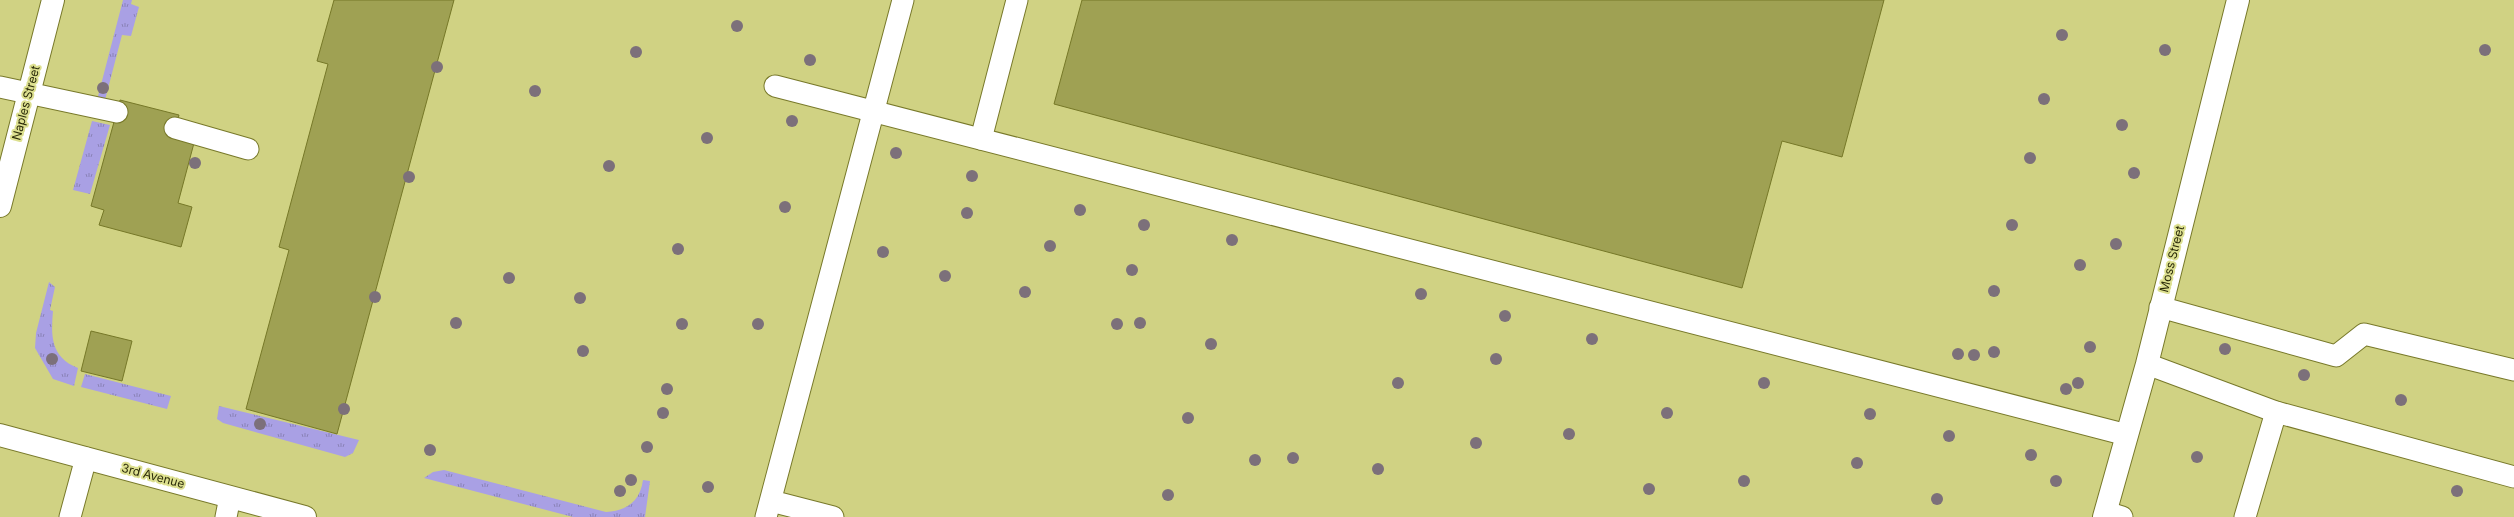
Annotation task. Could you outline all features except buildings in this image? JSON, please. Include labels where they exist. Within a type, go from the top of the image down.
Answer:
[{"type":"street","name":"Naples Street","points":[[0,206],[28,93],[54,0]]},
{"type":"street","name":"Moss Street","points":[[2111,515],[2127,434],[2147,364],[2160,307],[2238,0]]},
{"type":"street","name":"3rd Avenue","points":[[0,435],[86,458],[228,507],[305,517]]},
{"type":"lane","points":[[833,517],[769,509],[875,112],[903,0]]},
{"type":"lane","points":[[981,139],[1017,0]]},
{"type":"lane","points":[[775,86],[2127,434]]},
{"type":"lane","points":[[0,87],[117,112]]},
{"type":"lane","points":[[175,128],[248,149]]},
{"type":"lane","points":[[2160,307],[2336,356],[2364,334],[2514,370]]},
{"type":"lane","points":[[2147,364],[2276,412],[2514,477]]},
{"type":"lane","points":[[2245,517],[2276,412]]},
{"type":"lane","points":[[70,517],[86,458]]},
{"type":"green space","points":[[123,0],[132,0],[131,4],[139,7],[131,36],[122,35],[105,100],[97,100]]},
{"type":"green space","points":[[92,121],[110,125],[90,194],[73,190]]},
{"type":"green space","points":[[49,282],[55,287],[50,310],[53,311],[52,328],[54,344],[62,358],[78,368],[74,386],[53,379],[35,348],[36,333]]},
{"type":"green space","points":[[85,374],[171,396],[167,409],[81,387]]},
{"type":"green space","points":[[219,406],[359,440],[353,453],[345,457],[223,423],[217,419]]},
{"type":"green space","points":[[444,470],[606,512],[620,510],[631,504],[639,494],[643,480],[650,481],[645,517],[573,517],[424,478],[433,472]]}]
